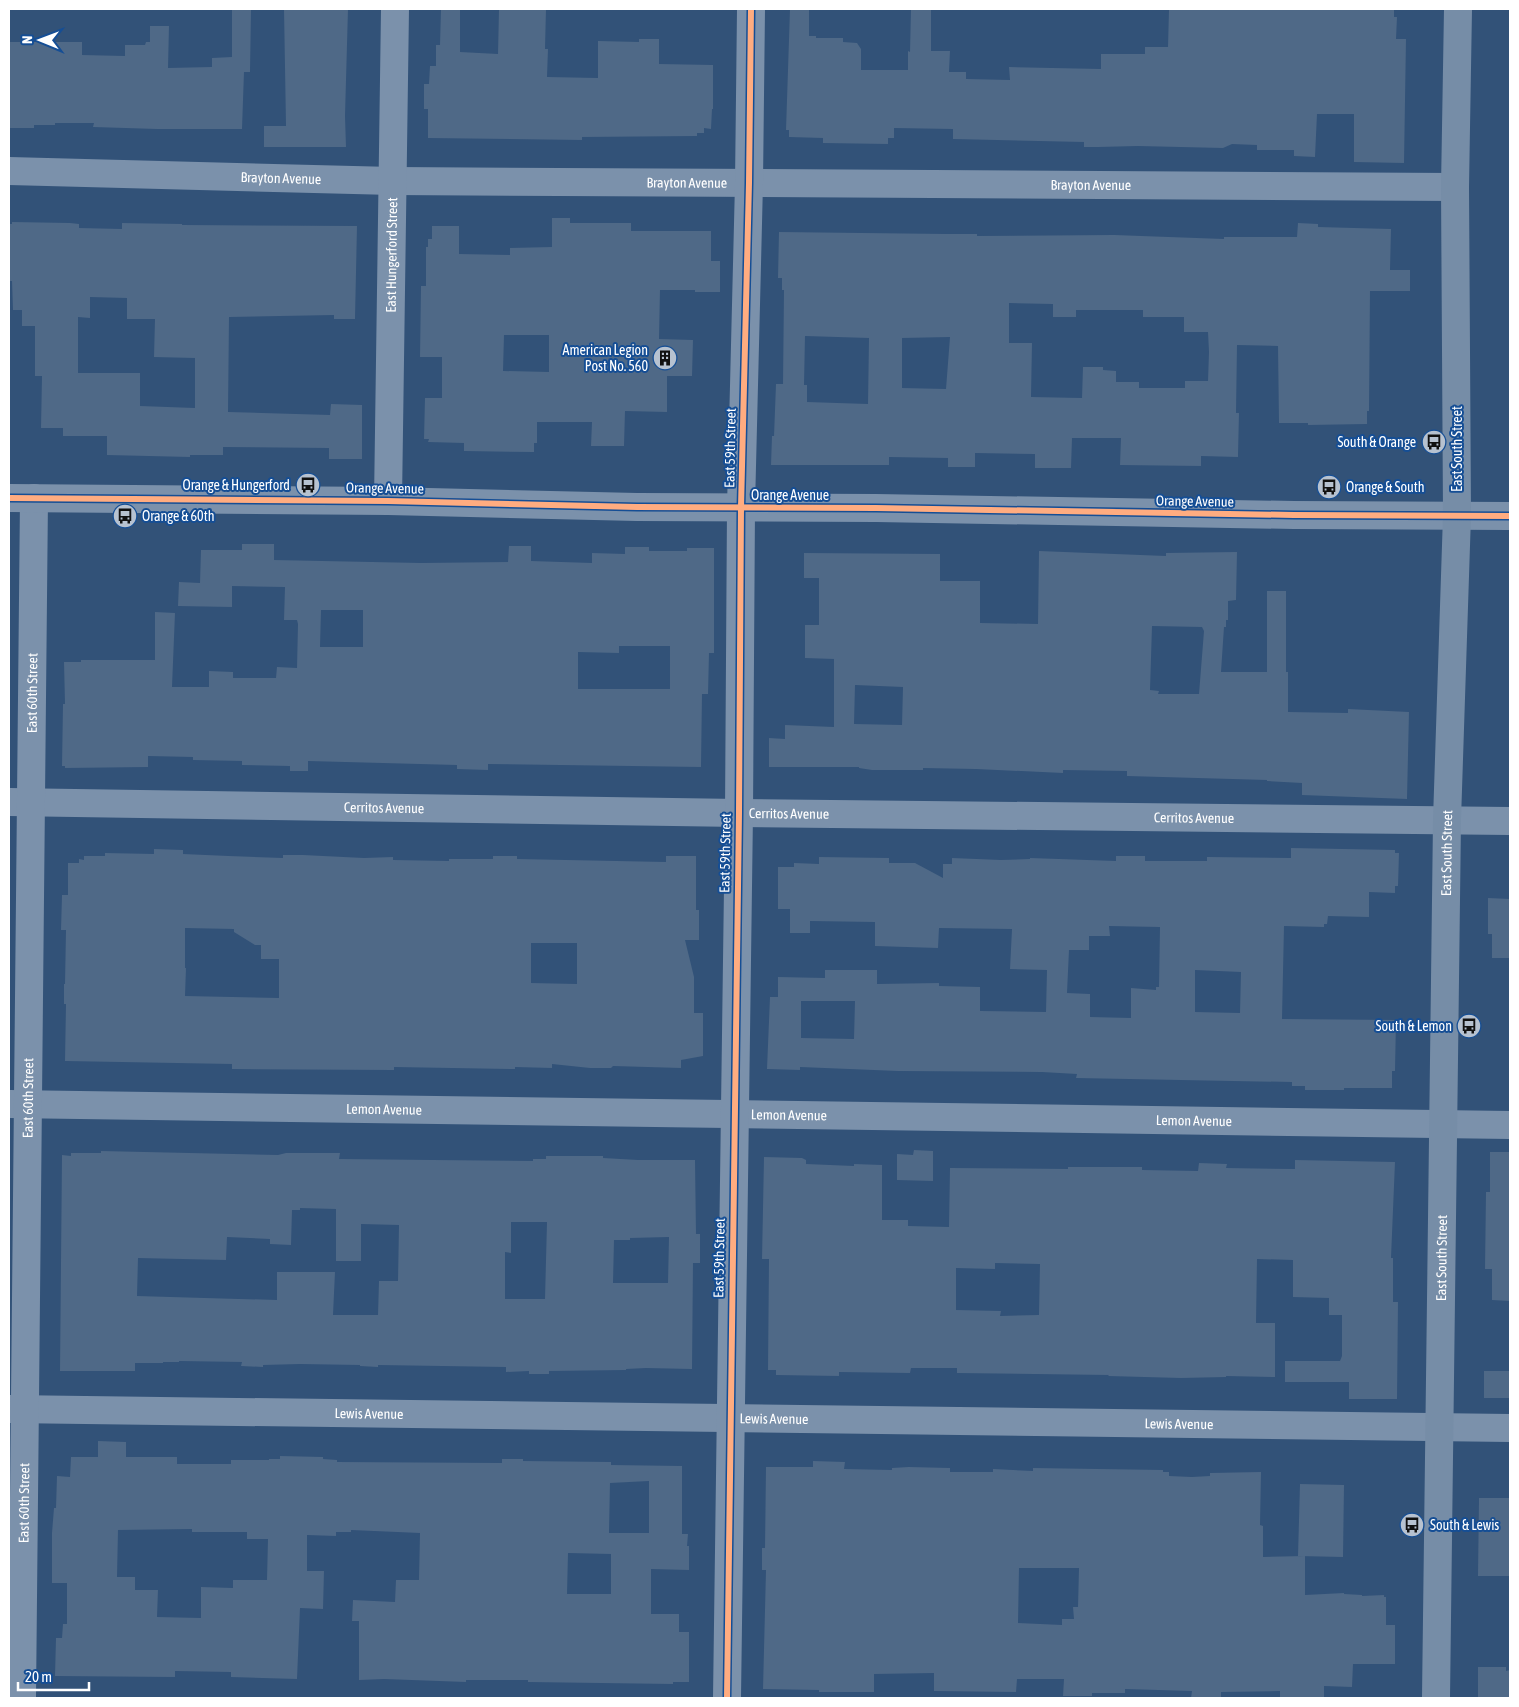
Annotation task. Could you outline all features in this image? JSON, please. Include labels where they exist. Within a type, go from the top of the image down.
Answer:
[{"type":"main road","name":"East South Street","points":[[1436,1698],[1447,820],[1457,515],[1455,187],[1458,9]]},
{"type":"street","name":"East Hungerford Street","points":[[388,501],[395,9]]},
{"type":"street","name":"East 59th Street","points":[[727,1698],[739,813],[741,507],[751,9]]},
{"type":"street","name":"Brayton Avenue","points":[[9,170],[393,181],[1455,187]]},
{"type":"street","name":"Orange Avenue","points":[[21,498],[388,501],[1294,515],[1510,516]]},
{"type":"street","name":"East 60th Street","points":[[21,498],[20,802],[29,955],[19,1105],[17,1409],[22,1698]]},
{"type":"street","name":"Cerritos Avenue","points":[[20,802],[739,813],[1510,821]]},
{"type":"street","name":"Lemon Avenue","points":[[19,1105],[1510,1125]]},
{"type":"street","name":"Lewis Avenue","points":[[17,1409],[1510,1428]]},
{"type":"building","points":[[232,9],[251,9],[250,72],[244,72],[242,129],[93,127],[94,123],[55,123],[55,125],[34,125],[34,128],[9,128],[9,42],[82,42],[82,55],[125,56],[125,45],[145,45],[146,42],[150,42],[150,26],[169,26],[168,68],[212,67],[212,58],[232,57]]},
{"type":"building","points":[[284,9],[348,9],[346,147],[264,147],[264,126],[286,126]]},
{"type":"building","points":[[441,9],[460,9],[460,52],[498,54],[499,9],[546,9],[545,49],[548,49],[547,77],[598,78],[598,41],[639,42],[639,39],[659,39],[659,64],[713,65],[711,129],[704,128],[704,133],[697,133],[697,136],[582,137],[582,140],[428,138],[428,109],[424,109],[424,84],[429,84],[430,66],[436,66],[436,45],[440,45]]},
{"type":"building","points":[[790,9],[809,9],[809,36],[816,36],[816,38],[843,38],[843,42],[857,43],[861,49],[861,70],[908,70],[911,9],[931,9],[931,51],[950,51],[949,72],[966,72],[966,79],[1010,80],[1009,67],[1101,69],[1101,54],[1145,54],[1145,47],[1168,47],[1169,9],[1394,9],[1394,17],[1397,17],[1396,39],[1406,39],[1404,163],[1354,162],[1354,114],[1317,114],[1315,157],[1294,156],[1294,150],[1257,150],[1257,145],[1232,144],[1223,148],[1084,147],[1084,142],[953,139],[953,129],[894,128],[894,138],[888,138],[888,144],[823,143],[823,138],[789,137],[789,130],[786,130]]},
{"type":"building","points":[[552,218],[570,218],[570,223],[631,223],[631,231],[711,231],[711,261],[720,261],[720,292],[660,290],[659,339],[693,340],[692,376],[667,376],[667,412],[625,411],[624,446],[591,446],[592,422],[537,422],[537,443],[534,443],[534,452],[464,451],[464,443],[428,442],[429,439],[424,439],[425,398],[442,398],[442,357],[420,357],[421,286],[426,286],[426,247],[428,247],[428,239],[432,239],[432,226],[459,226],[459,254],[510,255],[510,248],[552,247]],"holes":[[[504,335],[549,335],[549,372],[503,371]]]},
{"type":"building","points":[[12,222],[70,223],[79,224],[79,228],[122,229],[122,223],[357,226],[355,319],[334,319],[334,315],[229,317],[228,412],[330,415],[331,404],[362,405],[362,459],[329,459],[329,448],[223,447],[223,455],[190,455],[190,457],[107,455],[107,436],[63,436],[63,428],[41,428],[42,376],[35,376],[35,326],[22,326],[22,310],[13,310],[12,281],[9,281],[9,224],[12,224]],"holes":[[[90,297],[127,298],[127,319],[155,319],[154,357],[195,358],[195,408],[140,406],[140,373],[78,373],[78,317],[90,318]]]},
{"type":"building","points":[[1298,223],[1318,224],[1318,227],[1391,229],[1390,270],[1410,270],[1410,291],[1370,291],[1369,411],[1367,411],[1367,424],[1308,425],[1308,423],[1279,423],[1278,346],[1237,345],[1236,413],[1239,413],[1238,457],[1201,456],[1201,466],[1120,465],[1121,438],[1072,438],[1071,468],[1035,468],[1035,454],[975,453],[975,467],[948,467],[948,458],[889,457],[889,465],[771,465],[776,384],[783,384],[784,290],[782,290],[782,278],[778,278],[779,232],[977,234],[977,236],[1114,235],[1224,239],[1224,237],[1297,237]],"holes":[[[1009,303],[1053,304],[1053,317],[1076,317],[1076,310],[1143,310],[1143,317],[1184,317],[1184,332],[1208,332],[1208,381],[1185,381],[1185,388],[1139,388],[1139,382],[1116,382],[1116,371],[1103,370],[1103,367],[1083,367],[1082,398],[1031,397],[1032,343],[1009,343]],[[805,336],[869,338],[868,404],[807,402],[807,385],[804,385]],[[950,337],[946,389],[902,388],[902,338]]]},
{"type":"building","points":[[242,544],[274,544],[274,560],[421,563],[508,562],[509,546],[531,546],[531,561],[592,563],[592,553],[625,554],[625,547],[649,547],[649,551],[687,551],[687,548],[714,548],[714,653],[709,653],[708,694],[702,694],[701,767],[488,764],[488,770],[457,769],[457,765],[308,761],[308,771],[290,771],[290,766],[242,765],[242,761],[193,760],[193,757],[148,756],[148,767],[65,768],[65,766],[62,766],[63,704],[65,704],[64,662],[81,662],[81,660],[155,660],[155,612],[175,613],[172,687],[209,687],[209,671],[233,672],[233,678],[276,678],[277,667],[297,668],[298,624],[297,620],[284,620],[285,587],[232,586],[232,607],[178,606],[179,582],[200,583],[201,550],[242,550]],"holes":[[[321,610],[363,610],[363,647],[320,647]],[[619,646],[670,646],[670,689],[578,689],[578,652],[619,653]]]},
{"type":"building","points":[[1039,551],[1166,556],[1166,553],[1237,552],[1236,600],[1228,601],[1228,620],[1226,620],[1226,627],[1224,627],[1221,672],[1267,672],[1267,591],[1286,591],[1288,712],[1348,713],[1348,709],[1409,712],[1407,799],[1302,795],[1302,783],[1267,780],[1127,776],[1127,771],[1063,770],[1063,773],[976,769],[923,768],[923,770],[872,770],[859,767],[769,767],[769,738],[785,739],[785,725],[834,727],[834,659],[805,658],[805,625],[819,625],[819,578],[804,578],[804,553],[940,554],[940,581],[980,581],[980,623],[1038,624]],"holes":[[[1152,626],[1202,627],[1204,631],[1199,694],[1158,694],[1159,691],[1150,690]],[[855,685],[903,687],[902,725],[854,724]]]},
{"type":"building","points":[[1291,848],[1395,850],[1395,853],[1399,853],[1398,886],[1395,886],[1395,893],[1369,892],[1369,917],[1328,916],[1327,924],[1324,924],[1324,927],[1284,926],[1282,1019],[1396,1020],[1395,1071],[1392,1071],[1392,1088],[1305,1090],[1305,1086],[1292,1086],[1292,1082],[1076,1078],[1077,1074],[1042,1072],[898,1071],[800,1067],[800,1070],[767,1069],[770,997],[778,997],[778,977],[825,978],[825,970],[877,970],[877,984],[939,983],[939,986],[980,987],[980,1011],[1046,1012],[1047,970],[1010,969],[1012,929],[939,928],[938,948],[875,946],[875,922],[810,921],[810,933],[790,933],[790,909],[778,909],[778,867],[794,867],[794,863],[819,864],[819,857],[889,858],[889,863],[915,863],[943,878],[943,864],[952,864],[952,858],[1116,861],[1116,856],[1145,856],[1145,861],[1207,861],[1207,857],[1291,858]],"holes":[[[1109,926],[1160,927],[1159,987],[1156,987],[1156,990],[1131,988],[1131,1018],[1090,1017],[1090,994],[1067,993],[1069,950],[1089,950],[1089,936],[1110,936]],[[1195,970],[1241,972],[1240,1013],[1195,1012]],[[801,1001],[855,1001],[854,1039],[801,1038]]]},
{"type":"building","points":[[154,849],[183,850],[183,854],[283,858],[283,855],[303,855],[364,858],[393,857],[393,860],[449,861],[449,859],[493,859],[493,856],[517,856],[517,859],[666,862],[666,856],[696,856],[696,910],[699,910],[699,940],[685,940],[694,977],[694,1013],[703,1013],[703,1056],[681,1060],[681,1068],[613,1066],[611,1068],[590,1068],[552,1064],[552,1068],[515,1067],[515,1069],[394,1067],[394,1070],[232,1069],[232,1064],[65,1061],[66,1004],[64,1004],[64,984],[66,930],[61,930],[62,895],[68,895],[68,863],[79,863],[79,859],[84,860],[84,856],[105,856],[105,853],[154,854]],"holes":[[[185,928],[234,929],[234,932],[255,945],[261,945],[261,959],[279,959],[279,998],[185,996]],[[531,943],[577,943],[577,984],[531,983]]]},
{"type":"building","points":[[1488,898],[1510,899],[1510,958],[1492,958],[1492,934],[1488,934]]},
{"type":"building","points":[[914,1150],[933,1151],[933,1181],[897,1180],[897,1154],[913,1155]]},
{"type":"building","points":[[101,1151],[278,1155],[286,1153],[340,1153],[339,1159],[533,1161],[533,1159],[546,1159],[546,1156],[603,1156],[603,1158],[638,1160],[695,1160],[696,1234],[700,1234],[700,1263],[693,1263],[692,1369],[646,1368],[549,1371],[549,1374],[529,1374],[529,1371],[506,1372],[506,1367],[378,1365],[378,1367],[300,1364],[263,1365],[263,1367],[241,1366],[242,1362],[179,1361],[135,1363],[135,1371],[60,1371],[62,1155],[71,1156],[71,1153],[101,1153]],"holes":[[[300,1208],[336,1209],[336,1261],[361,1261],[361,1224],[399,1225],[398,1281],[379,1281],[378,1315],[333,1315],[335,1272],[277,1272],[277,1300],[137,1296],[138,1258],[226,1260],[227,1237],[270,1239],[270,1244],[291,1245],[292,1210],[300,1210]],[[511,1222],[547,1222],[545,1299],[505,1299],[505,1252],[511,1253]],[[669,1237],[668,1283],[613,1283],[614,1240]]]},
{"type":"building","points":[[1490,1152],[1510,1152],[1510,1301],[1492,1300],[1492,1269],[1485,1269],[1486,1192],[1490,1192]]},
{"type":"building","points":[[764,1157],[802,1158],[806,1160],[806,1164],[882,1165],[882,1220],[908,1220],[908,1226],[949,1227],[950,1168],[1068,1169],[1068,1167],[1142,1167],[1142,1170],[1198,1171],[1199,1163],[1227,1164],[1226,1168],[1295,1169],[1295,1160],[1395,1162],[1391,1258],[1393,1258],[1393,1302],[1398,1302],[1397,1399],[1349,1399],[1349,1382],[1285,1382],[1285,1361],[1340,1361],[1342,1356],[1342,1315],[1329,1315],[1329,1298],[1293,1297],[1293,1260],[1257,1259],[1256,1323],[1275,1323],[1275,1377],[1226,1376],[1181,1378],[957,1373],[957,1368],[911,1368],[910,1373],[839,1372],[839,1376],[776,1375],[776,1370],[768,1370],[769,1259],[762,1259]],"holes":[[[995,1263],[1040,1264],[1039,1315],[1000,1316],[1001,1311],[956,1310],[956,1268],[995,1269]]]},
{"type":"building","points":[[1484,1371],[1510,1371],[1510,1398],[1484,1398]]},
{"type":"building","points":[[98,1441],[126,1442],[126,1457],[177,1457],[177,1464],[231,1464],[231,1460],[269,1460],[280,1459],[280,1456],[323,1457],[323,1459],[337,1460],[337,1462],[502,1463],[502,1459],[523,1459],[523,1461],[611,1462],[611,1465],[682,1466],[682,1534],[688,1534],[689,1570],[651,1569],[651,1614],[679,1614],[679,1632],[689,1632],[689,1682],[673,1682],[673,1684],[528,1682],[528,1680],[466,1680],[466,1682],[359,1680],[359,1621],[352,1621],[353,1600],[395,1602],[396,1580],[419,1580],[420,1533],[351,1530],[351,1532],[336,1532],[336,1536],[307,1535],[307,1571],[324,1571],[323,1609],[300,1608],[297,1679],[231,1677],[231,1672],[175,1671],[175,1677],[55,1676],[56,1638],[62,1638],[63,1624],[67,1624],[67,1583],[52,1583],[52,1533],[54,1508],[56,1508],[57,1476],[70,1477],[71,1457],[98,1457]],"holes":[[[649,1481],[649,1533],[609,1533],[610,1483]],[[192,1529],[192,1532],[247,1532],[247,1539],[268,1539],[267,1580],[233,1580],[233,1588],[201,1587],[201,1618],[157,1617],[158,1590],[135,1590],[135,1577],[117,1577],[118,1530]],[[568,1553],[611,1554],[611,1594],[567,1594]]]},
{"type":"building","points":[[813,1461],[845,1462],[844,1469],[950,1468],[950,1472],[993,1472],[993,1469],[1033,1471],[1033,1468],[1163,1470],[1163,1472],[1169,1472],[1169,1476],[1192,1477],[1210,1476],[1210,1473],[1261,1472],[1260,1525],[1263,1526],[1263,1557],[1305,1556],[1305,1595],[1344,1593],[1362,1596],[1384,1595],[1386,1597],[1386,1625],[1395,1625],[1395,1664],[1353,1664],[1352,1687],[1324,1686],[1324,1698],[1280,1698],[1280,1691],[1221,1692],[1221,1698],[1191,1698],[1192,1691],[1125,1689],[1125,1693],[1092,1693],[1092,1696],[1063,1696],[1064,1679],[1017,1679],[1016,1692],[934,1691],[934,1673],[874,1674],[874,1692],[763,1689],[766,1570],[762,1570],[762,1548],[765,1548],[766,1467],[813,1467]],"holes":[[[1019,1568],[1079,1568],[1078,1607],[1073,1607],[1074,1619],[1062,1619],[1062,1625],[1018,1623]]]},
{"type":"building","points":[[1300,1484],[1344,1485],[1343,1557],[1298,1556]]},
{"type":"building","points":[[1479,1498],[1510,1498],[1510,1576],[1478,1576]]},
{"type":"building","points":[[1478,1667],[1506,1667],[1506,1671],[1510,1670],[1510,1698],[1478,1698]]},
{"type":"cycle path","points":[[727,1698],[739,813],[741,507],[751,9]]},
{"type":"cycle path","points":[[9,498],[388,501],[637,507],[876,508],[1294,515],[1510,516]]},
{"type":"place","name":"American Legion Post No. 560","points":[[665,358]]},
{"type":"place","name":"South & Orange","points":[[1434,442]]},
{"type":"place","name":"Orange & Hungerford","points":[[308,485]]},
{"type":"place","name":"Orange & South","points":[[1329,487]]},
{"type":"place","name":"Orange & 60th","points":[[125,516]]},
{"type":"place","name":"South & Lemon","points":[[1469,1026]]},
{"type":"place","name":"South & Lewis","points":[[1412,1525]]}]
